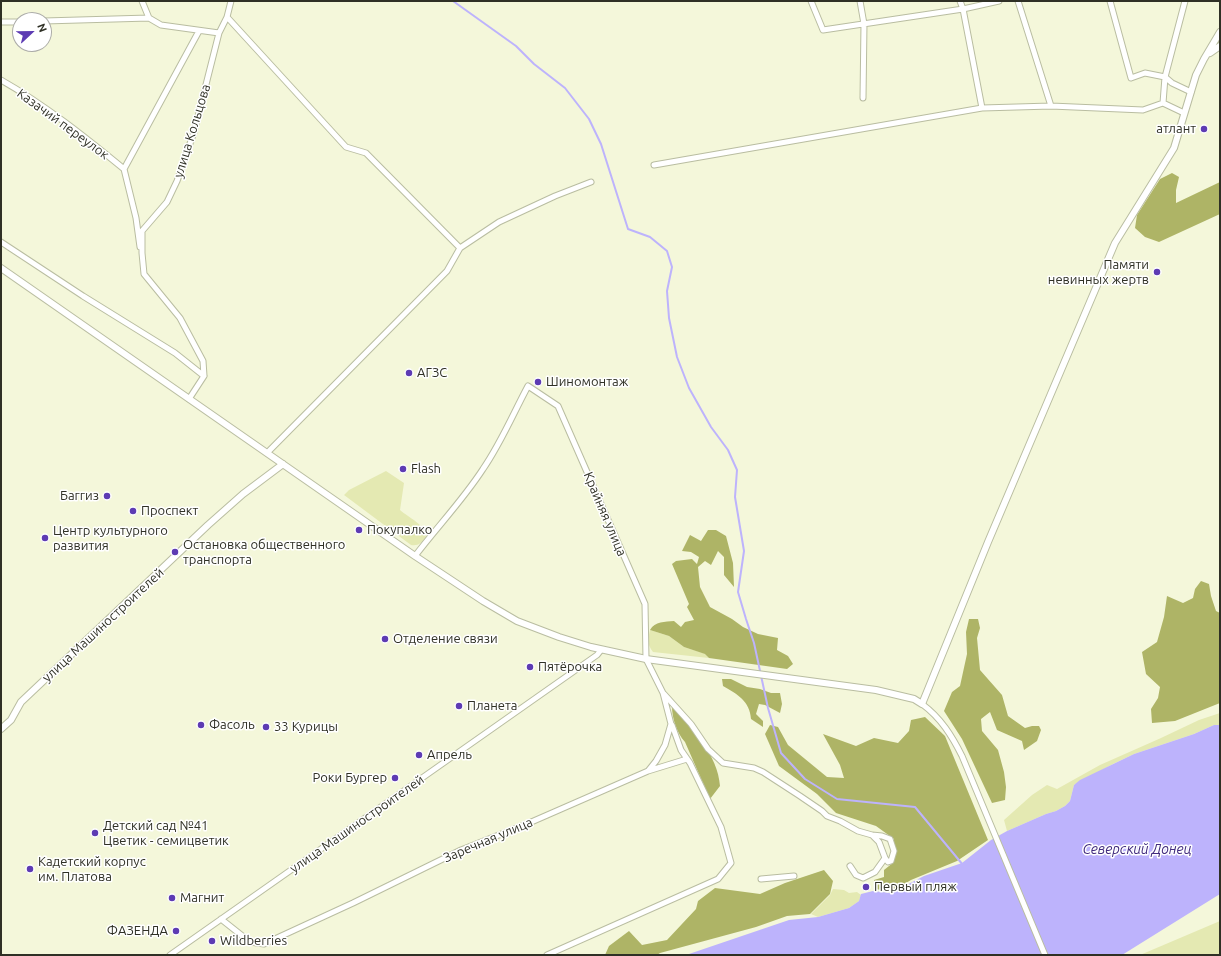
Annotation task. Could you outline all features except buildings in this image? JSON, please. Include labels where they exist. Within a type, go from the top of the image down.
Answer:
[{"type":"street","points":[[142,1],[149,18]]},
{"type":"street","name":"улица Кольцова","points":[[204,376],[203,361],[180,318],[144,274],[142,231],[167,202],[178,181],[194,132],[219,33],[227,17],[231,1]]},
{"type":"street","points":[[811,1],[823,30],[963,9],[1000,1]]},
{"type":"street","points":[[860,1],[864,24],[863,98]]},
{"type":"street","points":[[960,1],[963,9],[982,108]]},
{"type":"street","points":[[1018,1],[1051,106]]},
{"type":"street","points":[[1110,1],[1131,78],[1145,73],[1165,77],[1172,83],[1191,92]]},
{"type":"street","points":[[1162,103],[1165,77],[1185,1]]},
{"type":"street","points":[[227,17],[346,147],[366,153],[460,248]]},
{"type":"street","points":[[52,21],[149,18],[161,25],[219,33]]},
{"type":"street","points":[[1,22],[12,22]]},
{"type":"street","points":[[142,253],[138,241],[136,218],[124,169],[199,31]]},
{"type":"street","points":[[922,704],[988,542],[1115,243],[1174,148],[1196,75],[1204,58],[1220,32]]},
{"type":"street","points":[[1204,58],[1220,46]]},
{"type":"street","name":"Казачий переулок","points":[[1,80],[22,92],[77,131],[124,169]]},
{"type":"street","points":[[654,165],[982,108],[1051,106],[1143,110],[1162,103],[1184,113]]},
{"type":"street","points":[[267,453],[447,271],[460,248],[499,222],[555,196],[591,182]]},
{"type":"street","points":[[1,242],[76,292],[175,353],[204,376],[189,399]]},
{"type":"street","points":[[1,268],[415,556],[517,621],[558,637],[601,650],[646,659],[876,690],[914,699],[922,704],[934,712],[954,739],[1045,955]]},
{"type":"street","name":"Крайняя улица","points":[[415,556],[468,491],[501,442],[528,386],[558,406],[645,604],[646,659]]},
{"type":"street","name":"улица Машиностроителей","points":[[1,729],[10,720],[21,702],[208,525],[243,494],[283,464]]},
{"type":"street","name":"улица Машиностроителей","points":[[170,955],[598,655],[601,650]]},
{"type":"street","points":[[547,955],[718,878],[731,863],[721,828],[705,791],[681,749],[671,724],[663,693],[646,659]]},
{"type":"street","points":[[663,693],[691,724],[708,749],[723,762],[754,768],[763,772],[827,816],[858,831],[890,839],[893,846],[893,856],[891,861],[888,862],[885,858],[879,842],[872,835]]},
{"type":"street","points":[[648,771],[656,761],[668,739],[671,724]]},
{"type":"street","name":"Заречная улица","points":[[221,919],[250,942],[264,944],[353,903],[461,850],[529,823],[648,771],[687,759]]},
{"type":"street","points":[[850,866],[856,875],[863,878],[876,872],[885,858]]},
{"type":"street","points":[[761,879],[794,876]]},
{"type":"green space","points":[[1172,173],[1179,177],[1176,190],[1176,203],[1220,182],[1220,214],[1159,242],[1145,237],[1135,228],[1137,215],[1160,179]]},
{"type":"green space","points":[[386,471],[404,483],[400,510],[423,528],[426,537],[418,544],[411,545],[344,495],[349,490]]},
{"type":"green space","points":[[708,530],[716,530],[726,536],[733,563],[734,587],[724,575],[724,557],[718,551],[711,565],[705,561],[698,567],[700,587],[710,607],[743,627],[758,634],[778,638],[777,650],[788,656],[793,664],[787,669],[709,658],[705,654],[684,647],[669,636],[650,630],[660,622],[674,621],[681,627],[685,622],[694,620],[687,607],[689,604],[672,564],[676,561],[692,559],[697,564],[699,557],[691,552],[682,551],[690,535],[701,541]]},
{"type":"green space","points":[[1201,581],[1209,584],[1216,611],[1220,613],[1220,703],[1175,721],[1152,723],[1151,709],[1158,698],[1160,687],[1146,674],[1142,652],[1157,642],[1164,617],[1167,596],[1183,603],[1193,598],[1195,589]]},
{"type":"green space","points":[[969,619],[978,619],[980,628],[977,638],[980,670],[1002,695],[1008,716],[1025,728],[1039,726],[1041,730],[1037,741],[1024,750],[1022,741],[997,730],[990,712],[981,719],[982,731],[998,750],[1004,772],[1006,787],[1005,800],[992,803],[962,739],[944,711],[952,692],[960,686],[967,654],[966,632]]},
{"type":"green space","points":[[650,630],[669,636],[684,647],[706,654],[709,658],[653,652],[648,641]]},
{"type":"green space","points":[[722,679],[731,679],[747,687],[760,689],[771,693],[780,693],[782,704],[780,713],[765,705],[759,704],[756,714],[763,721],[763,727],[751,719],[748,707],[738,695],[723,686]]},
{"type":"green space","points":[[672,706],[688,723],[703,743],[714,764],[720,786],[710,799],[685,742],[677,730]]},
{"type":"green space","points":[[1220,713],[1220,725],[1214,725],[1194,734],[1134,754],[1113,764],[1074,785],[1070,801],[1065,806],[1007,831],[1004,820],[1032,795],[1047,785],[1057,789],[1100,765],[1199,720]]},
{"type":"green space","points":[[925,717],[945,736],[988,840],[957,861],[911,880],[892,891],[874,889],[874,880],[884,877],[884,870],[894,862],[894,839],[876,826],[836,813],[817,794],[779,766],[765,734],[770,725],[778,727],[788,745],[827,777],[844,778],[840,765],[823,734],[856,746],[874,738],[898,743],[909,731],[911,720]]},
{"type":"green space","points":[[824,870],[833,881],[830,894],[810,914],[787,916],[756,927],[657,955],[605,955],[609,946],[629,931],[642,945],[667,940],[696,909],[698,901],[715,888],[760,894],[785,883]]},
{"type":"green space","points":[[833,889],[844,890],[849,893],[857,892],[861,895],[859,901],[849,908],[818,917],[811,914],[830,895]]},
{"type":"green space","points":[[1220,921],[1220,955],[1140,955]]},
{"type":"water","name":"Северский Донец","points":[[1214,725],[1220,725],[1220,894],[1122,955],[686,955],[789,920],[818,917],[849,908],[859,901],[861,894],[873,891],[891,893],[924,876],[962,863],[991,840],[1007,831],[1065,806],[1070,801],[1074,785],[1080,780],[1134,754],[1194,734]]},
{"type":"waterway","points":[[453,1],[516,46],[534,64],[565,88],[589,119],[601,144],[628,229],[650,237],[667,251],[672,267],[667,291],[669,318],[677,357],[689,388],[711,427],[728,450],[737,470],[735,497],[744,551],[738,592],[754,643],[768,708],[781,753],[805,779],[837,799],[915,807],[963,865]]},
{"type":"place","name":"атлант","points":[[1204,129]]},
{"type":"place","name":"Памяти невинных жертв","points":[[1157,272]]},
{"type":"place","name":"АГЗС","points":[[409,373]]},
{"type":"place","name":"Шиномонтаж","points":[[538,382]]},
{"type":"place","name":"Flash","points":[[403,469]]},
{"type":"place","name":"Баггиз","points":[[107,496]]},
{"type":"place","name":"Проспект","points":[[133,511]]},
{"type":"place","name":"Покупалко","points":[[359,530]]},
{"type":"place","name":"Центр культурного развития","points":[[45,538]]},
{"type":"place","name":"Остановка общественного транспорта","points":[[175,552]]},
{"type":"place","name":"Отделение связи","points":[[385,639]]},
{"type":"place","name":"Пятёрочка","points":[[530,667]]},
{"type":"place","name":"Планета","points":[[459,706]]},
{"type":"place","name":"Фасоль","points":[[201,725]]},
{"type":"place","name":"33 Курицы","points":[[266,727]]},
{"type":"place","name":"Апрель","points":[[419,755]]},
{"type":"place","name":"Роки Бургер","points":[[395,778]]},
{"type":"place","name":"Детский сад №41 Цветик - семицветик","points":[[95,833]]},
{"type":"place","name":"Кадетский корпус им. Платова","points":[[30,869]]},
{"type":"place","name":"Первый пляж","points":[[866,887]]},
{"type":"place","name":"Магнит","points":[[172,898]]},
{"type":"place","name":"ФАЗЕНДА","points":[[176,931]]},
{"type":"place","name":"Wildberries","points":[[212,941]]}]
